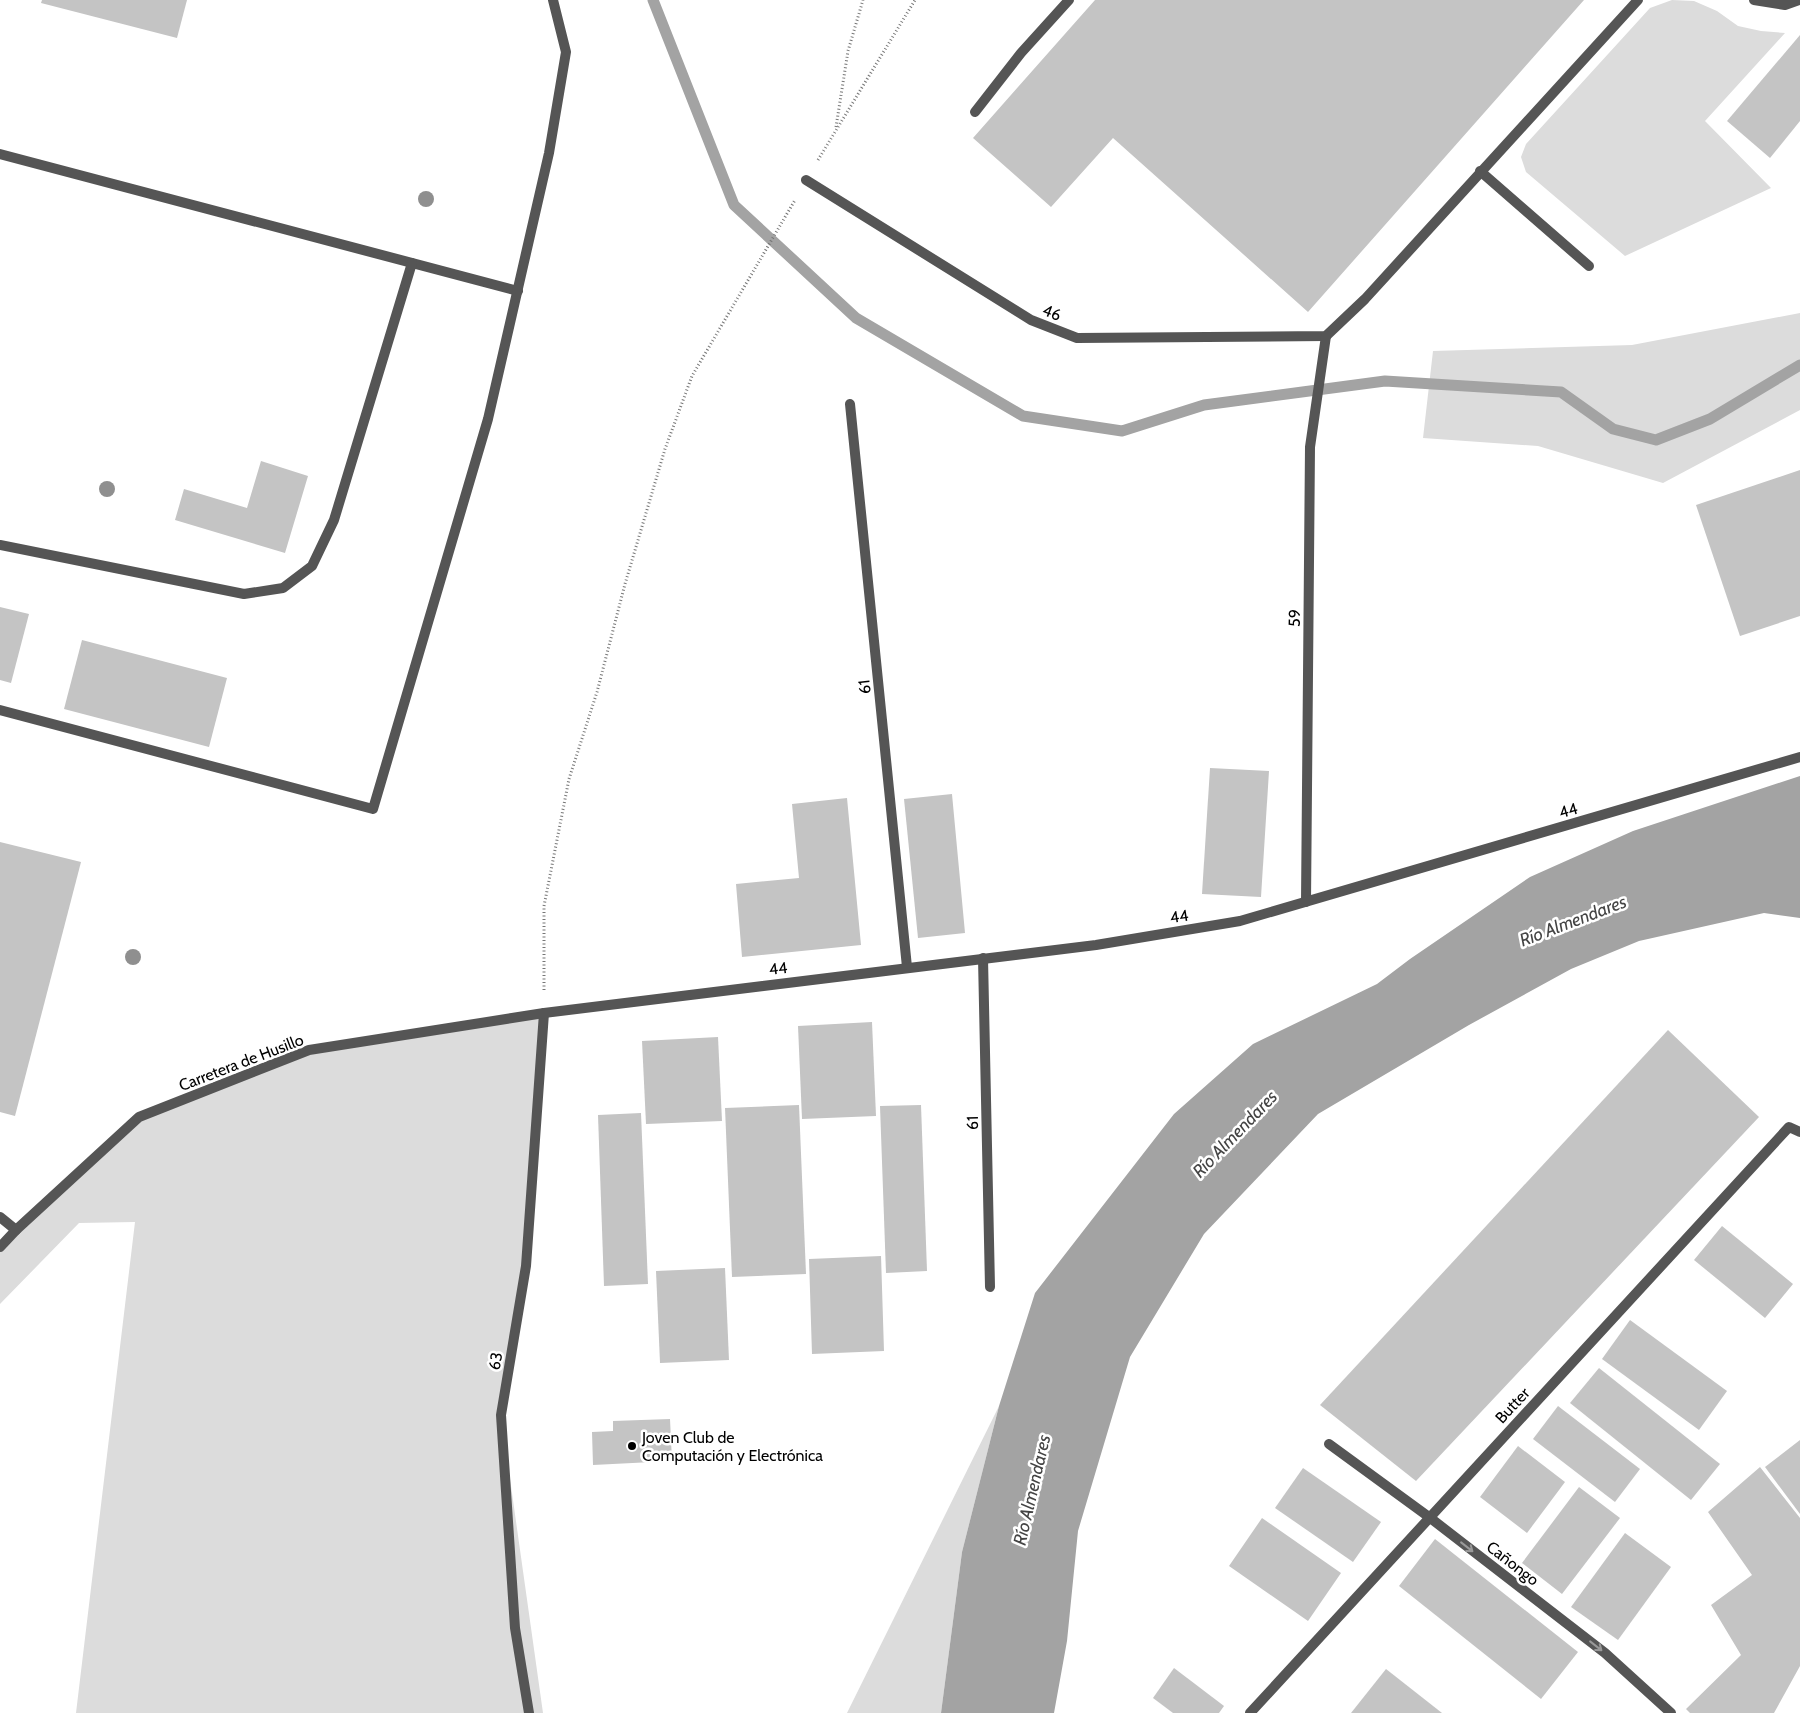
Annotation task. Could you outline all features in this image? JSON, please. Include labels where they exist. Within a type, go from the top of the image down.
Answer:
[{"type":"street","points":[[0,710],[373,808],[488,419],[549,153],[566,52],[553,0]]},
{"type":"street","points":[[975,112],[1021,53],[1069,0]]},
{"type":"street","points":[[1326,336],[1364,298],[1638,0]]},
{"type":"street","points":[[1754,0],[1785,5],[1799,0]]},
{"type":"street","points":[[0,154],[518,291]]},
{"type":"street","points":[[1480,171],[1589,266]]},
{"type":"street","name":"46","points":[[806,180],[1031,320],[1077,338],[1326,336]]},
{"type":"street","points":[[0,545],[244,594],[283,588],[312,566],[334,520],[412,263]]},
{"type":"street","name":"59","points":[[1306,902],[1310,447],[1326,336]]},
{"type":"street","name":"61","points":[[850,404],[907,967]]},
{"type":"street","name":"44","points":[[544,1013],[1096,945],[1240,922],[1800,757]]},
{"type":"street","name":"61","points":[[983,958],[990,1288]]},
{"type":"street","name":"Carretera de Husillo","points":[[0,1247],[139,1117],[309,1050],[544,1013]]},
{"type":"street","name":"63","points":[[528,1713],[515,1628],[502,1415],[526,1266],[544,1013]]},
{"type":"street","name":"Butter","points":[[1250,1713],[1789,1127],[1800,1132]]},
{"type":"street","points":[[0,1216],[16,1230]]},
{"type":"street","name":"Cañongo","points":[[1329,1444],[1429,1517],[1605,1653],[1671,1713]]},
{"type":"path","points":[[836,130],[848,51],[863,0]]},
{"type":"path","points":[[544,1013],[544,906],[570,779],[597,692],[625,584],[665,449],[692,376],[806,180],[915,0]]},
{"type":"shaded area","points":[[1672,0],[1694,1],[1717,11],[1738,26],[1761,31],[1785,33],[1705,121],[1771,188],[1625,256],[1526,172],[1521,157],[1526,144],[1650,8]]},
{"type":"shaded area","points":[[1800,313],[1800,410],[1663,483],[1538,446],[1423,438],[1433,351],[1632,345]]},
{"type":"shaded area","points":[[544,1013],[526,1266],[501,1415],[543,1713],[76,1713],[135,1222],[79,1223],[0,1304],[0,1247],[139,1117],[309,1050]]},
{"type":"shaded area","points":[[999,1406],[962,1552],[941,1713],[847,1713]]},
{"type":"water","name":"Río Almendares","points":[[1800,776],[1800,918],[1764,913],[1639,941],[1571,969],[1469,1025],[1318,1114],[1204,1234],[1130,1357],[1078,1531],[1067,1641],[1054,1713],[941,1713],[962,1552],[999,1406],[1035,1293],[1174,1114],[1253,1044],[1377,984],[1410,959],[1530,877],[1633,831]]},
{"type":"building","points":[[42,0],[187,0],[177,38],[41,3]]},
{"type":"building","points":[[1095,0],[1584,0],[1308,312],[1113,138],[1051,207],[973,138]]},
{"type":"building","points":[[1800,35],[1800,121],[1770,158],[1727,121]]},
{"type":"building","points":[[261,461],[308,476],[285,553],[175,520],[184,489],[247,508]]},
{"type":"building","points":[[1800,470],[1800,616],[1740,636],[1696,505]]},
{"type":"building","points":[[0,607],[29,614],[11,683],[0,680]]},
{"type":"building","points":[[82,640],[227,678],[209,747],[64,709]]},
{"type":"building","points":[[1210,768],[1269,771],[1261,897],[1202,894]]},
{"type":"building","points":[[952,794],[965,933],[918,938],[904,799]]},
{"type":"building","points":[[847,798],[861,945],[742,957],[736,884],[799,878],[792,804]]},
{"type":"building","points":[[0,842],[81,862],[15,1116],[0,1112]]},
{"type":"building","points":[[872,1022],[876,1116],[802,1119],[798,1026]]},
{"type":"building","points":[[1668,1030],[1759,1117],[1416,1481],[1320,1405]]},
{"type":"building","points":[[718,1037],[722,1121],[646,1124],[642,1041]]},
{"type":"building","points":[[799,1105],[806,1274],[732,1277],[725,1108]]},
{"type":"building","points":[[921,1105],[927,1271],[886,1273],[880,1106]]},
{"type":"building","points":[[641,1113],[648,1284],[604,1286],[598,1115]]},
{"type":"building","points":[[1722,1226],[1793,1284],[1765,1318],[1694,1260]]},
{"type":"building","points":[[881,1256],[884,1351],[812,1354],[809,1259]]},
{"type":"building","points":[[725,1268],[729,1360],[660,1363],[656,1271]]},
{"type":"building","points":[[1630,1320],[1727,1391],[1699,1430],[1602,1359]]},
{"type":"building","points":[[1599,1368],[1720,1464],[1691,1500],[1570,1403]]},
{"type":"building","points":[[1558,1406],[1640,1469],[1615,1502],[1533,1439]]},
{"type":"building","name":"Joven Club de Computación y Electrónica","points":[[670,1419],[672,1461],[593,1465],[592,1432],[613,1431],[613,1421]]},
{"type":"building","points":[[1800,1440],[1800,1514],[1765,1467]]},
{"type":"building","points":[[1518,1446],[1565,1482],[1527,1533],[1480,1497]]},
{"type":"building","points":[[1760,1467],[1800,1518],[1800,1666],[1774,1713],[1690,1713],[1686,1709],[1741,1655],[1711,1605],[1752,1575],[1708,1512]]},
{"type":"building","points":[[1303,1468],[1381,1522],[1353,1562],[1275,1508]]},
{"type":"building","points":[[1579,1487],[1620,1518],[1562,1594],[1522,1563]]},
{"type":"building","points":[[1262,1518],[1341,1573],[1308,1621],[1229,1566]]},
{"type":"building","points":[[1625,1533],[1671,1567],[1618,1640],[1571,1607]]},
{"type":"building","points":[[1435,1539],[1578,1652],[1541,1699],[1399,1586]]},
{"type":"building","points":[[1174,1668],[1224,1706],[1219,1713],[1173,1713],[1153,1698]]},
{"type":"building","points":[[1386,1669],[1442,1713],[1351,1713]]},
{"type":"waterway","points":[[653,0],[734,205],[856,318],[1023,416],[1122,431],[1204,405],[1385,381],[1561,392],[1613,429],[1656,440],[1710,419],[1800,365]]},
{"type":"place","name":"Joven Club de Computación y Electrónica","points":[[632,1446]]}]
